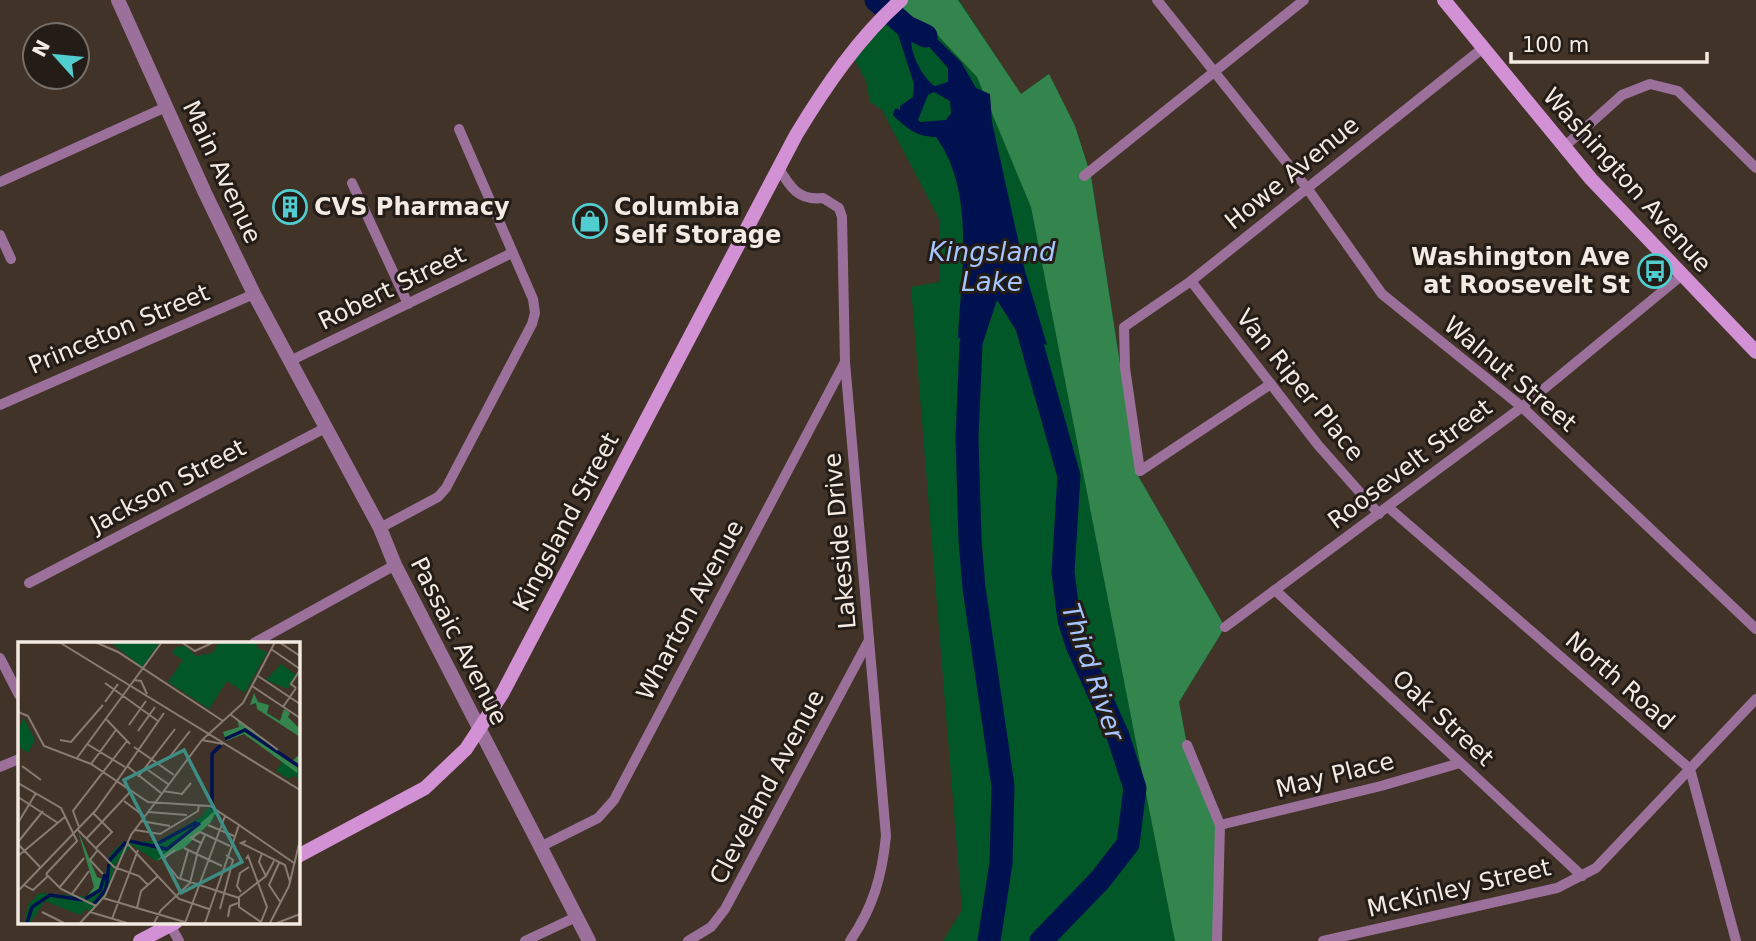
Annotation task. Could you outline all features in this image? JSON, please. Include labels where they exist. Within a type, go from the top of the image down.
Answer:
[{"type":"main road","name":"Washington Avenue","points":[[1444,0],[1564,147],[1681,275],[1756,352]]},
{"type":"main road","name":"Kingsland Street","points":[[299,855],[425,788],[466,749],[502,694],[796,135],[814,104],[899,2]]},
{"type":"main road","points":[[140,941],[173,923]]},
{"type":"street","name":"Main Avenue","points":[[118,0],[254,294],[292,359]]},
{"type":"street","name":"Walnut Street","points":[[1157,0],[1307,188],[1382,294],[1522,407],[1756,629]]},
{"type":"street","points":[[1084,176],[1304,0]]},
{"type":"street","name":"Howe Avenue","points":[[1270,384],[1140,471],[1125,368],[1124,327],[1191,281],[1483,48]]},
{"type":"street","points":[[1564,147],[1622,96],[1650,84],[1678,91],[1756,168]]},
{"type":"street","points":[[0,182],[166,107]]},
{"type":"street","points":[[380,528],[438,497],[446,488],[532,324],[535,313],[533,299],[510,254],[459,128]]},
{"type":"street","name":"Lakeside Drive","points":[[778,167],[797,195],[813,199],[824,198],[839,208],[842,217],[845,362],[886,836],[883,871],[874,899],[850,941]]},
{"type":"street","points":[[352,183],[408,304]]},
{"type":"street","points":[[0,235],[11,258]]},
{"type":"street","name":"Robert Street","points":[[292,359],[510,254]]},
{"type":"street","name":"Roosevelt Street","points":[[1225,627],[1522,407],[1681,275]]},
{"type":"street","name":"Van Riper Place","points":[[1191,281],[1318,445],[1384,511]]},
{"type":"street","name":"Princeton Street","points":[[0,405],[254,294]]},
{"type":"street","name":"Passaic Avenue","points":[[292,359],[589,941]]},
{"type":"street","name":"Wharton Avenue","points":[[540,847],[598,818],[614,800],[845,362]]},
{"type":"street","name":"Jackson Street","points":[[29,583],[327,427]]},
{"type":"street","name":"North Road","points":[[1384,511],[1690,769]]},
{"type":"street","points":[[256,642],[395,565]]},
{"type":"street","name":"Oak Street","points":[[1275,590],[1582,876]]},
{"type":"street","name":"Cleveland Avenue","points":[[688,941],[712,928],[725,909],[869,640]]},
{"type":"street","points":[[0,658],[18,693]]},
{"type":"street","name":"McKinley Street","points":[[1323,941],[1557,888],[1596,869],[1756,699]]},
{"type":"street","points":[[1187,745],[1220,825],[1217,941]]},
{"type":"street","points":[[0,767],[18,759]]},
{"type":"street","name":"May Place","points":[[1220,825],[1381,786],[1460,763]]},
{"type":"street","points":[[1690,769],[1736,941]]},
{"type":"street","points":[[526,941],[576,917]]},
{"type":"street","points":[[173,923],[178,941]]},
{"type":"green space","points":[[901,0],[958,0],[1021,94],[1049,74],[1075,126],[1091,176],[1137,474],[1225,627],[1179,702],[1187,745],[1219,824],[1216,941],[1175,941],[1031,207],[977,77],[926,23],[908,17],[897,3]]},
{"type":"green space","points":[[919,0],[959,0],[1021,94],[1049,74],[1075,126],[1091,176],[1137,474],[1225,627],[1179,702],[1216,941],[943,941],[962,910],[911,287],[939,282],[940,221],[882,110],[870,102],[866,81],[852,55],[883,18],[894,27]]},
{"type":"water","name":"Kingsland Lake","points":[[907,19],[932,34],[961,62],[976,88],[990,94],[992,122],[1025,271],[1047,345],[1019,335],[997,300],[984,339],[958,338],[963,234],[957,183],[949,159],[936,137],[912,131],[893,115],[895,108],[900,110],[900,106],[913,97],[914,84],[896,28]],"holes":[[[912,37],[923,40],[948,68],[948,82],[935,86],[930,82],[917,64],[912,49]],[[934,92],[950,101],[951,113],[946,120],[920,122],[918,120],[928,95]]]},
{"type":"waterway","name":"Third River","points":[[876,0],[907,27],[926,36]]},
{"type":"waterway","name":"Third River","points":[[980,308],[971,344],[967,437],[970,540],[974,588],[1003,786],[1001,863],[989,941]]},
{"type":"waterway","name":"Third River","points":[[1022,309],[1069,476],[1063,572],[1069,620],[1077,645],[1118,736],[1135,788],[1128,844],[1100,880],[1041,941]]},
{"type":"place","name":"CVS Pharmacy","points":[[290,207]]},
{"type":"place","name":"Columbia Self Storage","points":[[590,221]]},
{"type":"place","name":"Washington Ave at Roosevelt St","points":[[1655,271]]}]
